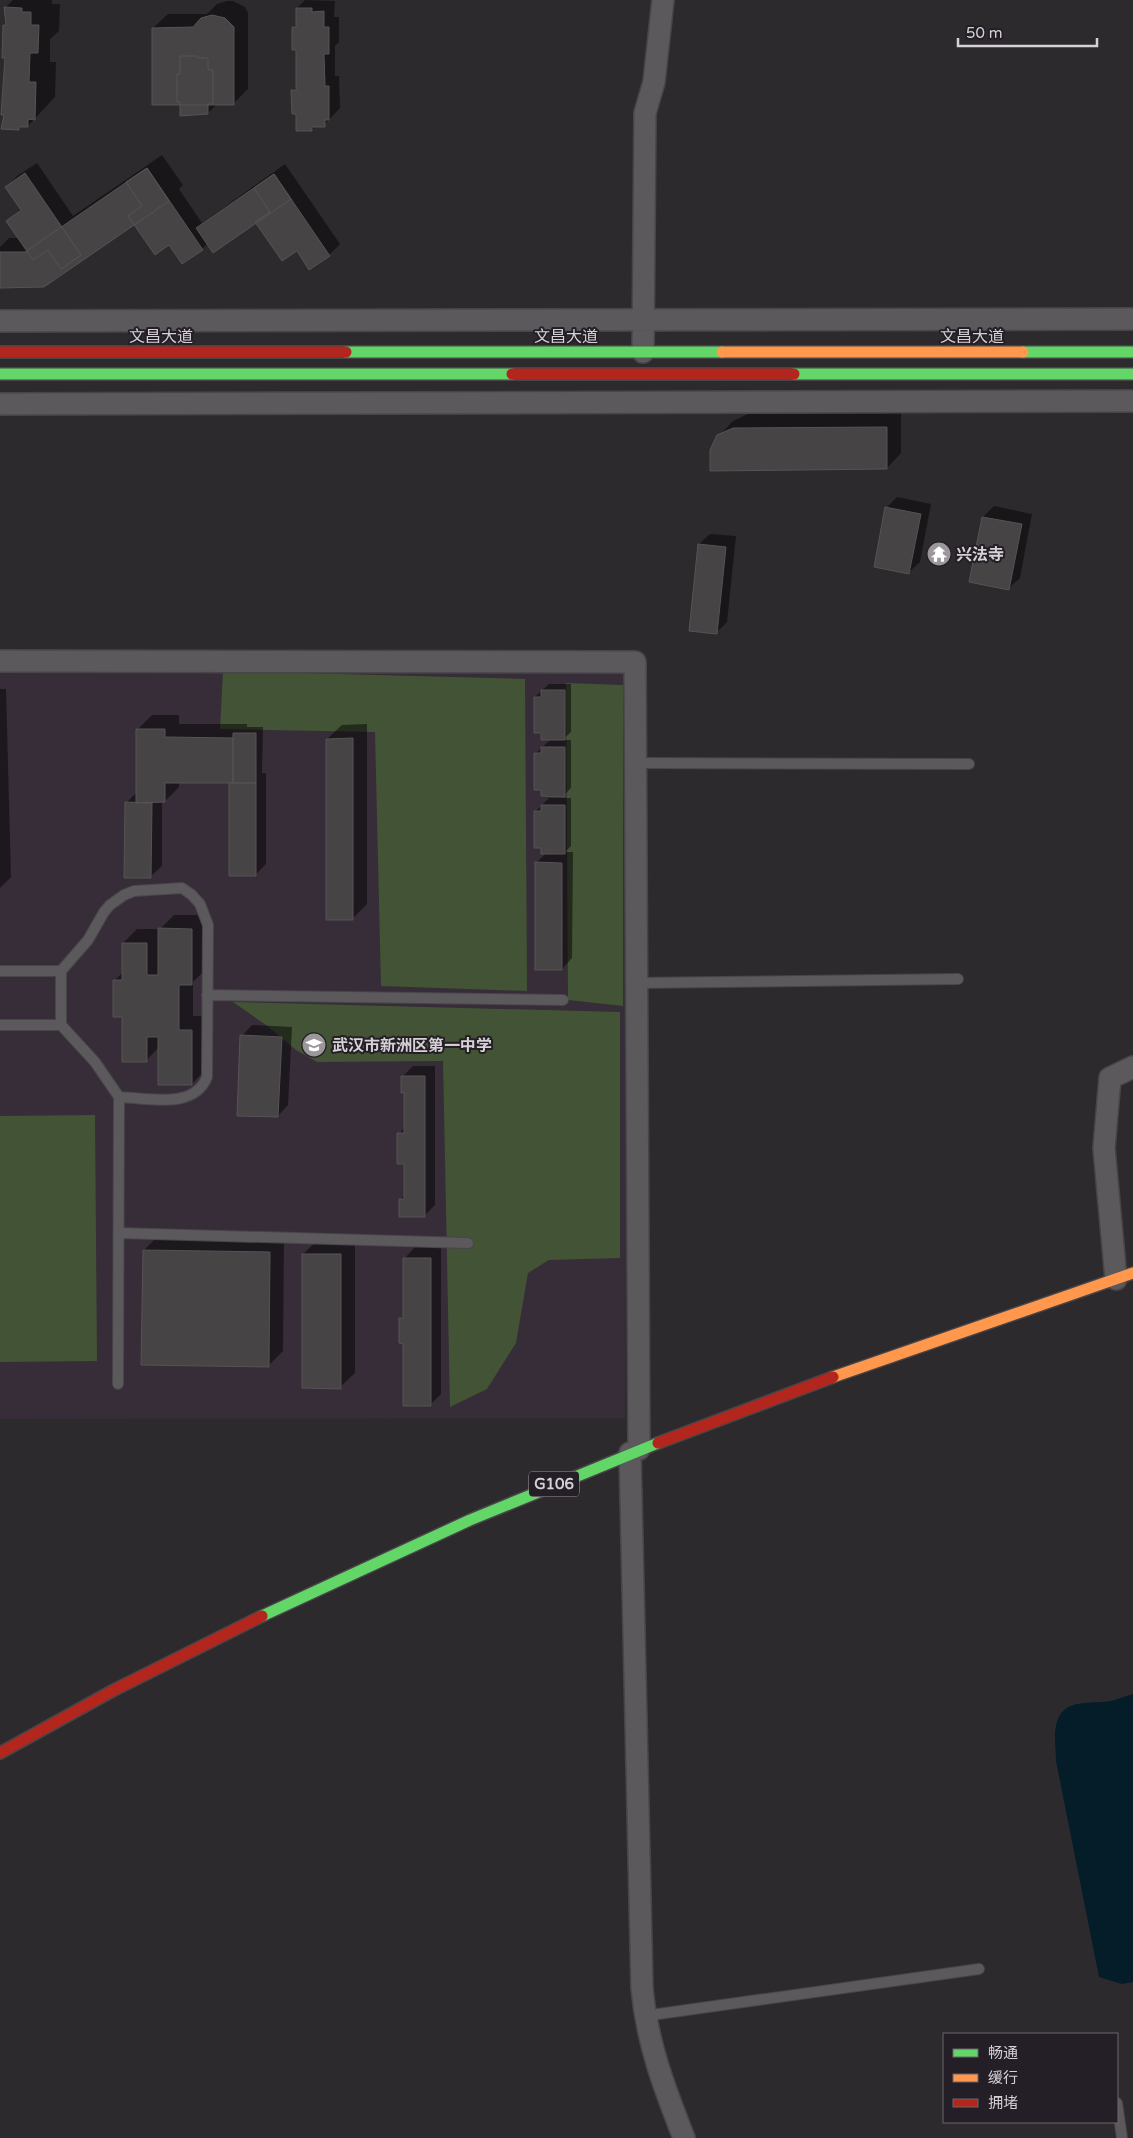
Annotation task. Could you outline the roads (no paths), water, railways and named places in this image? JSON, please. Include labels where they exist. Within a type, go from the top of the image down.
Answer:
[{"type":"main road","name":"文昌大道","points":[[0,352],[1133,352]]},
{"type":"main road","points":[[0,374],[1133,374]]},
{"type":"main road","name":"G106","points":[[0,1754],[114,1690],[284,1605],[470,1520],[634,1451],[924,1344],[1125,1276]]},
{"type":"street","points":[[642,352],[645,112],[654,82],[663,0]]},
{"type":"street","points":[[0,321],[1133,319]]},
{"type":"street","points":[[0,404],[1133,401]]},
{"type":"street","points":[[0,661],[635,662],[637,983],[634,1451],[642,1988],[644,2016],[658,2072],[684,2138]]},
{"type":"street","points":[[1125,1276],[1104,1148],[1110,1078],[1133,1067]]},
{"type":"lane","points":[[636,763],[969,764]]},
{"type":"lane","points":[[118,1384],[119,1097],[95,1062],[61,1025],[61,971],[88,940],[104,912],[124,895],[144,889],[182,888],[200,904],[208,925],[206,1077],[200,1090],[182,1099],[119,1097]]},
{"type":"lane","points":[[0,971],[61,971]]},
{"type":"lane","points":[[637,983],[958,980]]},
{"type":"lane","points":[[207,995],[563,1000]]},
{"type":"lane","points":[[0,1025],[61,1025]]},
{"type":"lane","points":[[119,1233],[468,1242]]},
{"type":"lane","points":[[644,2016],[979,1969]]},
{"type":"lane","points":[[1118,2110],[1122,2138]]},
{"type":"water","points":[[1133,1694],[1133,1982],[1122,1984],[1099,1977],[1056,1761],[1055,1732],[1060,1715],[1070,1706],[1111,1701]]},
{"type":"place","name":"兴法寺","points":[[939,554]]},
{"type":"place","name":"武汉市新洲区第一中学","points":[[314,1045]]}]
